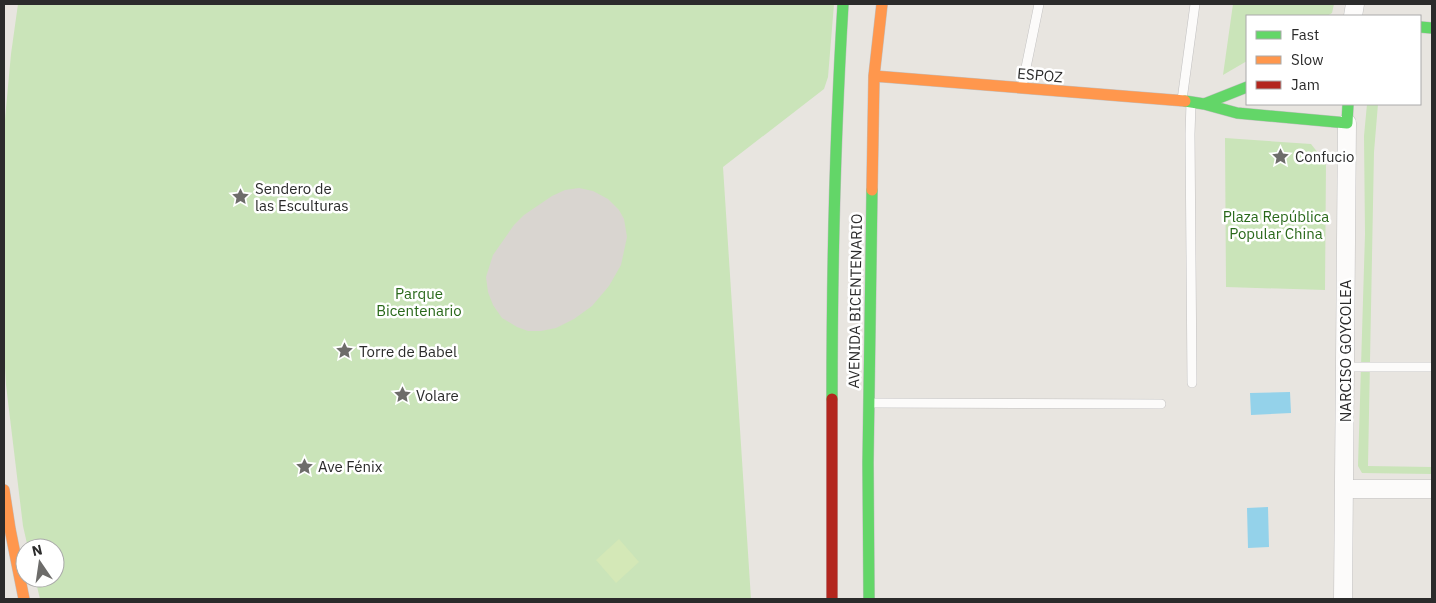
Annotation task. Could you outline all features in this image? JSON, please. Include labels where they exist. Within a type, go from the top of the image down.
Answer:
[{"type":"main road","name":"AVENIDA BICENTENARIO","points":[[832,599],[832,264],[837,98],[843,4]]},
{"type":"main road","name":"AVENIDA BICENTENARIO","points":[[870,599],[868,464],[874,76],[882,4]]},
{"type":"main road","name":"ESPOZ","points":[[874,76],[1187,102],[1204,104],[1237,113],[1347,123]]},
{"type":"main road","points":[[1204,104],[1246,87]]},
{"type":"main road","name":"NARCISO GOYCOLEA","points":[[1347,123],[1348,105]]},
{"type":"main road","points":[[4,490],[24,599]]},
{"type":"street","name":"NARCISO GOYCOLEA","points":[[1343,599],[1347,123]]},
{"type":"street","points":[[1344,489],[1432,489]]},
{"type":"lane","points":[[1022,88],[1039,4]]},
{"type":"lane","points":[[1192,383],[1190,134],[1187,102],[1195,4]]},
{"type":"lane","points":[[1345,367],[1432,367]]},
{"type":"lane","points":[[869,403],[1161,404]]},
{"type":"green space","name":"Parque Bicentenario","points":[[18,4],[834,4],[828,77],[824,89],[723,167],[751,599],[40,599],[37,588],[65,588],[65,538],[26,538],[6,385],[4,350],[4,130]]},
{"type":"green space","points":[[1233,4],[1334,4],[1332,13],[1329,15],[1246,15],[1246,62],[1223,75]]},
{"type":"green space","points":[[1367,105],[1378,105],[1374,152],[1368,466],[1432,467],[1432,474],[1362,473],[1358,466],[1365,234],[1364,136]]},
{"type":"green space","name":"Plaza República Popular China","points":[[1225,138],[1311,144],[1326,163],[1325,290],[1226,287]]},
{"type":"green space","points":[[619,539],[639,562],[616,583],[596,560]]},
{"type":"shaded area","points":[[579,188],[593,191],[608,199],[619,210],[624,219],[627,237],[621,265],[609,286],[592,306],[574,319],[556,328],[541,331],[528,331],[517,327],[502,318],[493,305],[488,292],[486,277],[493,255],[514,225],[524,215],[552,196],[565,190]]},
{"type":"water","points":[[1290,392],[1291,413],[1251,415],[1250,393]]},
{"type":"water","points":[[1268,507],[1269,547],[1248,548],[1247,508]]},
{"type":"traffic: fast","points":[[832,399],[834,202],[843,4]]},
{"type":"traffic: fast","points":[[1421,27],[1432,28]]},
{"type":"traffic: fast","points":[[1204,104],[1246,87]]},
{"type":"traffic: fast","points":[[1185,101],[1237,113],[1347,123],[1348,105]]},
{"type":"traffic: fast","points":[[869,599],[868,463],[872,190]]},
{"type":"traffic: slow","points":[[872,190],[874,76],[882,4]]},
{"type":"traffic: slow","points":[[874,76],[1185,101]]},
{"type":"traffic: slow","points":[[4,490],[24,599]]},
{"type":"traffic: jam","points":[[832,399],[832,599]]},
{"type":"place","name":"Confucio","points":[[1281,156]]},
{"type":"place","name":"Sendero de las Esculturas","points":[[241,197]]},
{"type":"place","name":"Torre de Babel","points":[[345,351]]},
{"type":"place","name":"Volare","points":[[402,395]]},
{"type":"place","name":"Ave Fénix","points":[[304,466]]}]
